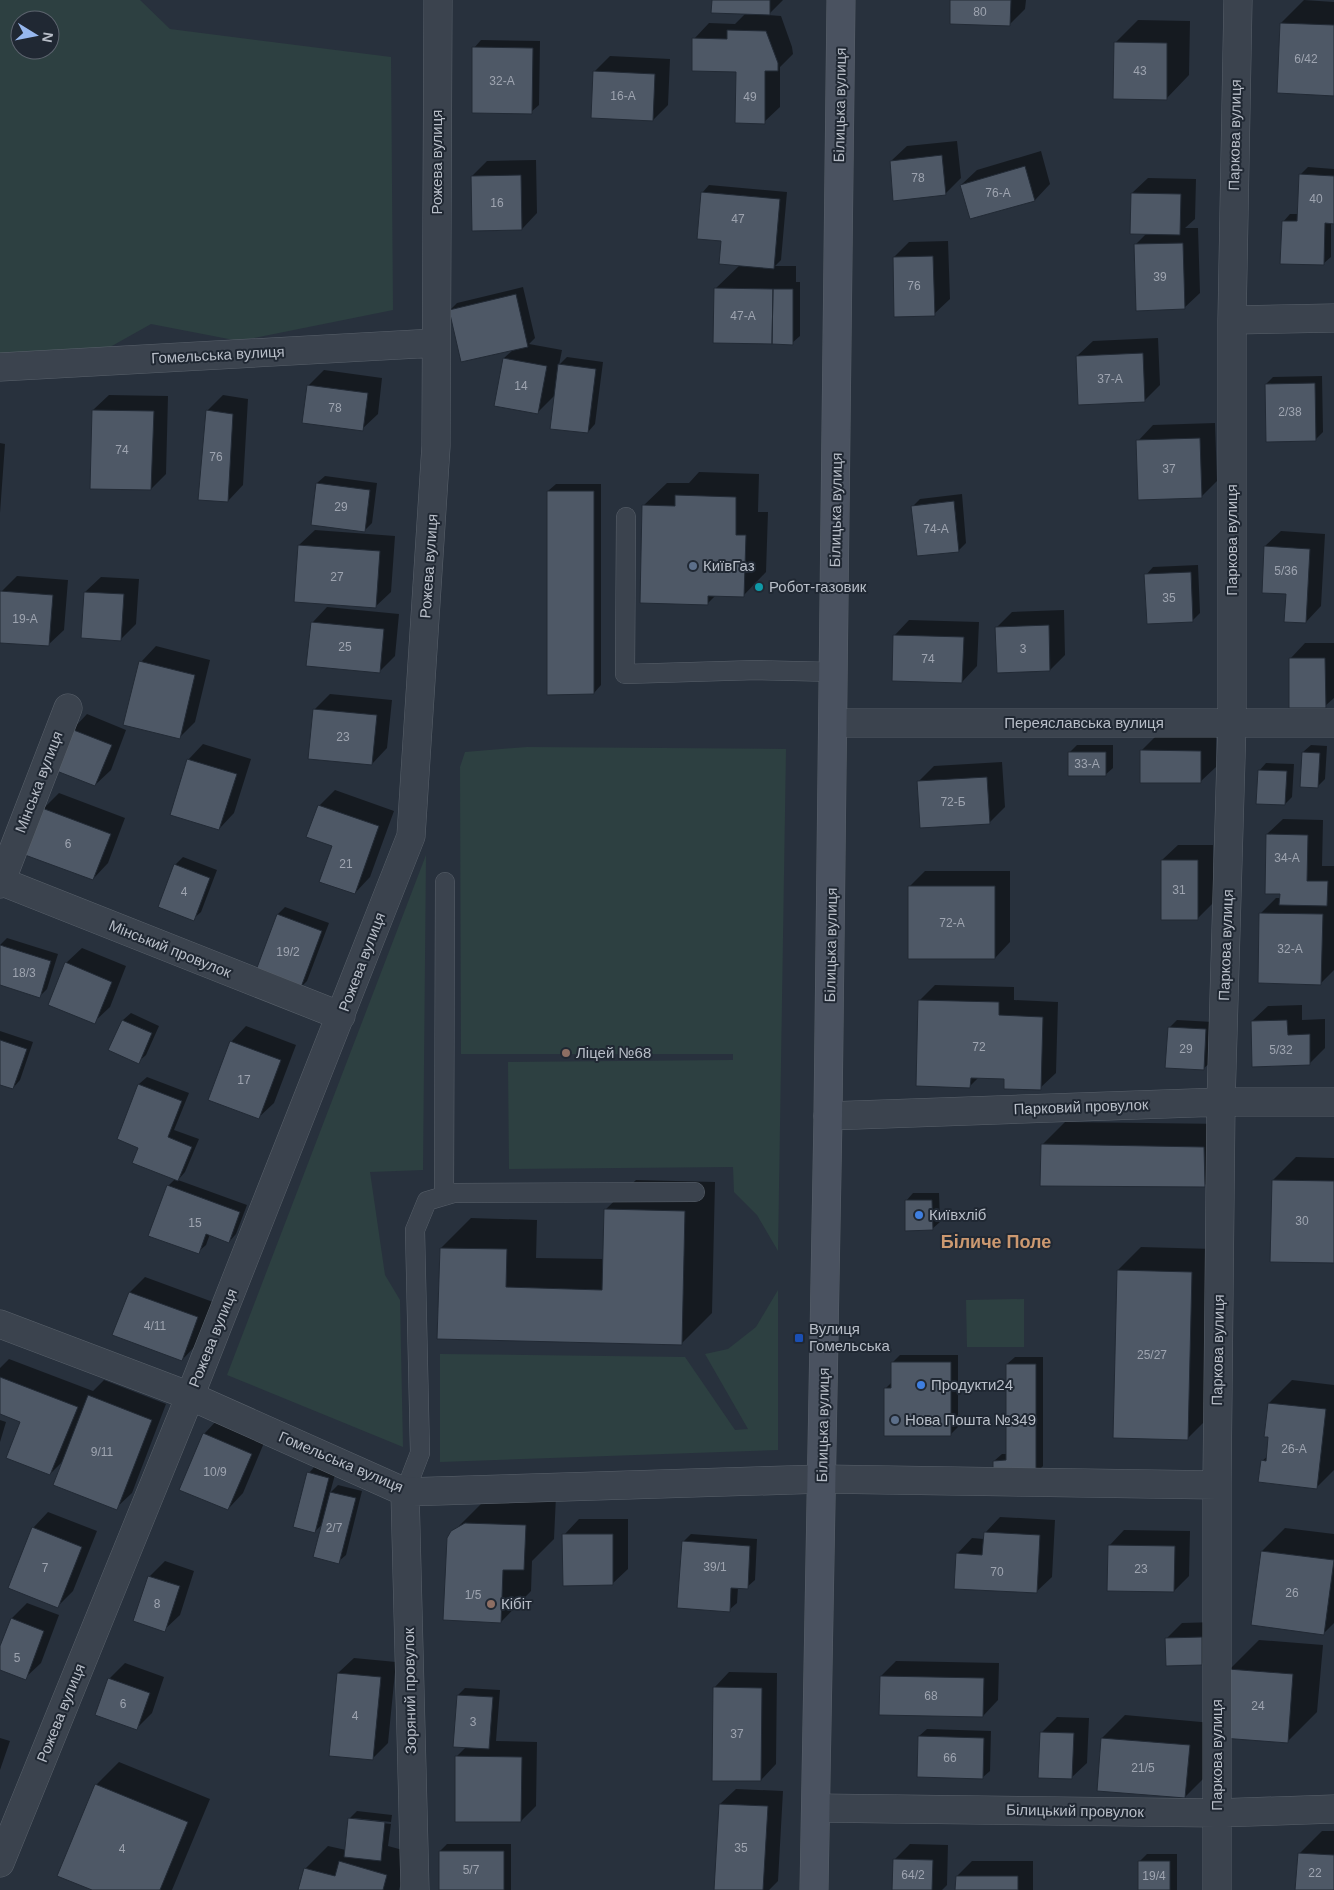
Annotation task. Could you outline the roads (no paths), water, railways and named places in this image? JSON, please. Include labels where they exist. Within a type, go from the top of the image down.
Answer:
[{"type":"main road","name":"Білицька вулиця","points":[[814,1890],[834,723],[841,0]]},
{"type":"street","name":"Рожева вулиця","points":[[0,1863],[190,1396],[411,836],[436,446],[438,0]]},
{"type":"street","name":"Паркова вулиця","points":[[1217,1890],[1217,1485],[1222,1102],[1232,723],[1232,320],[1238,0]]},
{"type":"street","points":[[1232,320],[1334,318]]},
{"type":"street","name":"Гомельська вулиця","points":[[0,367],[435,343]]},
{"type":"street","name":"Мінська вулиця","points":[[0,882],[68,708]]},
{"type":"street","name":"Переяславська вулиця","points":[[834,723],[1334,723]]},
{"type":"street","name":"Мінський провулок","points":[[0,882],[341,1016]]},
{"type":"street","name":"Парковий провулок","points":[[828,1116],[1222,1102],[1334,1102]]},
{"type":"street","name":"Гомельська вулиця","points":[[0,1324],[190,1396],[405,1492],[822,1479],[1217,1485]]},
{"type":"street","name":"Зоряний провулок","points":[[405,1492],[415,1890]]},
{"type":"street","name":"Білицький провулок","points":[[816,1808],[1217,1813],[1334,1809]]},
{"type":"lane","points":[[626,517],[625,674],[757,670],[834,672]]},
{"type":"lane","points":[[444,1196],[445,882]]},
{"type":"lane","points":[[405,1492],[420,1454],[415,1230],[428,1201],[454,1193],[695,1192]]},
{"type":"place","name":"КиївГаз","points":[[693,566]]},
{"type":"place","name":"Робот-газовик","points":[[759,587]]},
{"type":"place","name":"Ліцей №68","points":[[566,1053]]},
{"type":"place","name":"Київхліб","points":[[919,1215]]},
{"type":"place","name":"Вулиця Гомельська","points":[[799,1338]]},
{"type":"place","name":"Продукти24","points":[[921,1385]]},
{"type":"place","name":"Нова Пошта №349","points":[[895,1420]]},
{"type":"place","name":"Кібіт","points":[[491,1604]]},
{"type":"district","name":"Біличе Поле","points":[[996,1242]]}]
